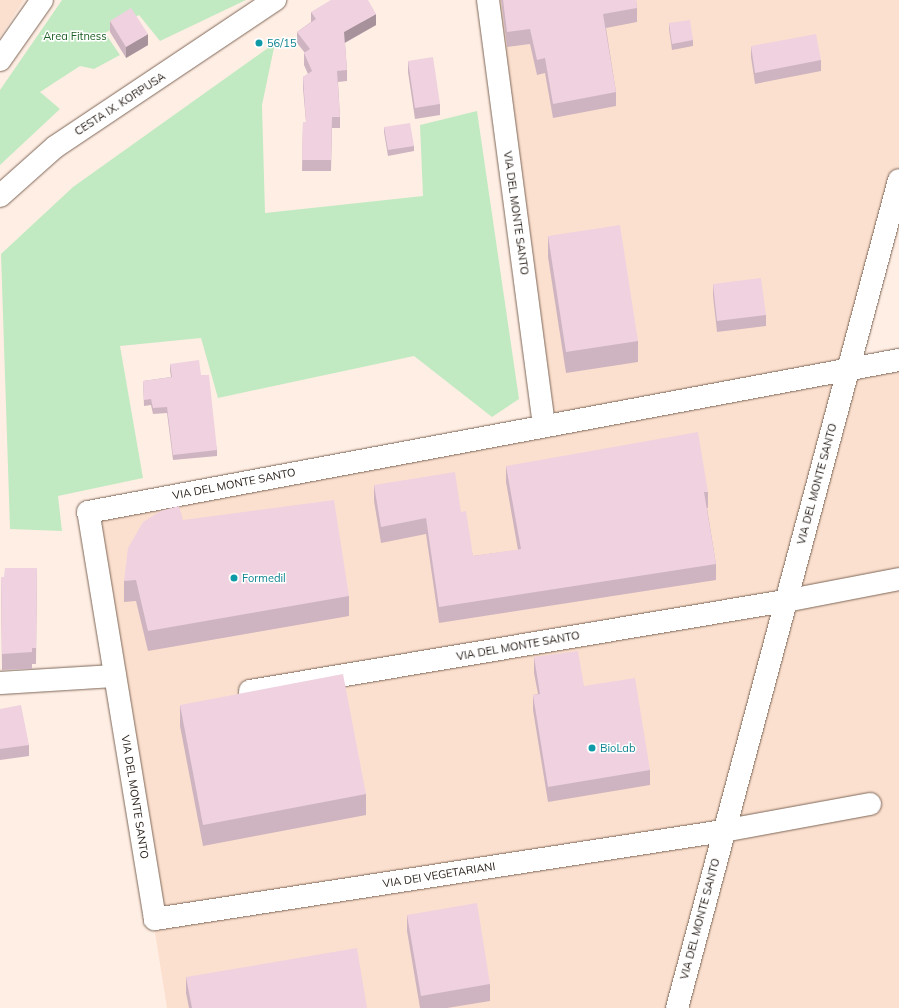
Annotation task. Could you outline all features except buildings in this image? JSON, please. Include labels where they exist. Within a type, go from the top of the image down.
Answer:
[{"type":"street","points":[[0,60],[42,0]]},
{"type":"street","name":"CESTA IX. KORPUSA","points":[[0,196],[55,147],[275,0]]},
{"type":"street","name":"VIA DEL MONTE SANTO","points":[[488,0],[544,425]]},
{"type":"street","name":"VIA DEL MONTE SANTO","points":[[677,1008],[723,831],[899,180]]},
{"type":"street","points":[[848,368],[899,360]]},
{"type":"street","name":"VIA DEL MONTE SANTO","points":[[155,919],[88,512],[848,368]]},
{"type":"street","name":"VIA DEL MONTE SANTO","points":[[250,691],[785,601],[899,579]]},
{"type":"street","points":[[0,683],[115,676]]},
{"type":"street","points":[[723,831],[870,804]]},
{"type":"street","name":"VIA DEI VEGETARIANI","points":[[155,919],[723,831]]},
{"type":"shaded area","points":[[0,0],[24,0],[0,37]]},
{"type":"shaded area","points":[[488,0],[899,0],[899,180],[848,368],[899,360],[899,1008],[167,1008],[88,512],[544,425]]},
{"type":"green space","name":"Area Fitness","points":[[62,0],[246,0],[160,41],[139,15],[105,33],[120,55],[94,69],[80,66],[40,92],[60,109],[0,165],[0,90]]},
{"type":"green space","points":[[275,43],[262,105],[265,213],[423,196],[420,125],[477,111],[519,399],[492,417],[414,356],[218,398],[201,338],[120,346],[143,478],[58,496],[62,531],[10,529],[1,254],[73,187]]},
{"type":"place","name":"56/15","points":[[259,43]]},
{"type":"place","name":"Formedil","points":[[234,578]]},
{"type":"place","name":"BioLab","points":[[592,748]]}]
